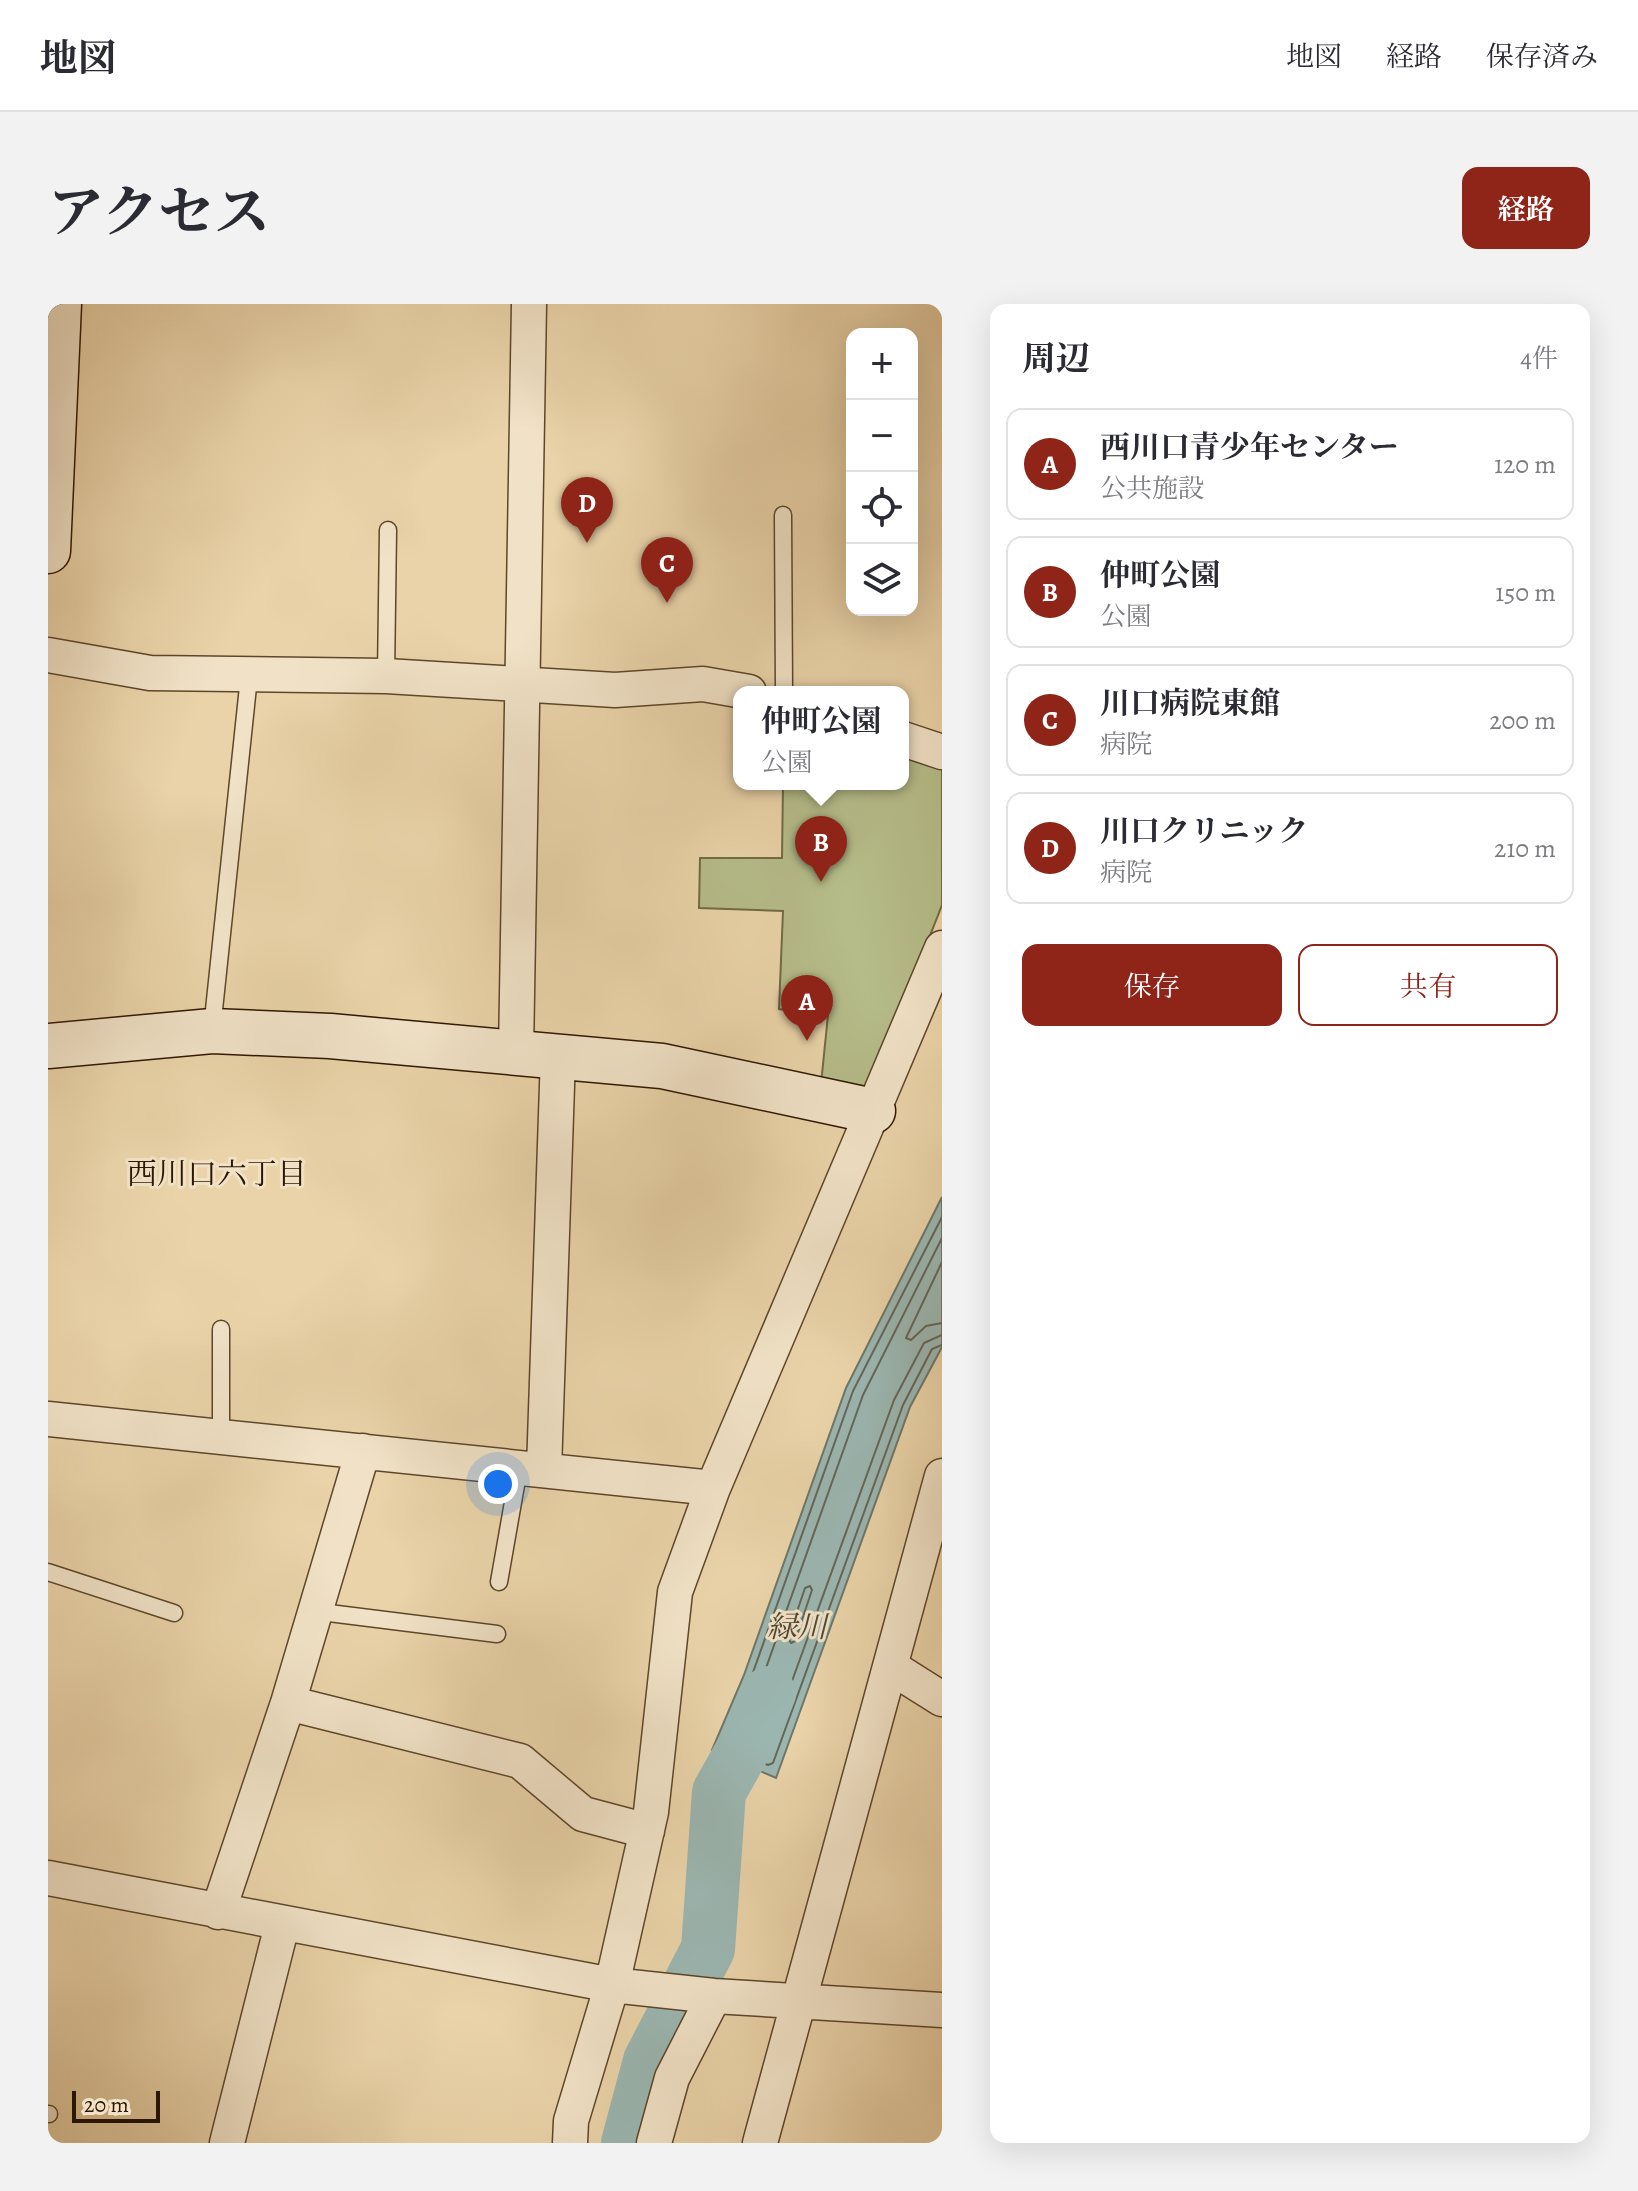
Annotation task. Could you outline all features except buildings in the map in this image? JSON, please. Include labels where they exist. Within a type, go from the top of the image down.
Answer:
[{"type":"street","points":[[48,551],[59,304]]},
{"type":"street","points":[[529,304],[522,686],[537,1054],[531,1469]]},
{"type":"street","points":[[48,655],[150,673],[249,677],[386,676],[615,690],[703,684],[733,689]]},
{"type":"street","points":[[909,741],[942,752]]},
{"type":"street","points":[[570,2143],[571,2121],[613,1985],[647,1831],[675,1592],[713,1488],[942,948]]},
{"type":"street","points":[[48,1046],[212,1031],[330,1036],[662,1066],[873,1111]]},
{"type":"street","points":[[48,1419],[713,1488]]},
{"type":"street","points":[[218,1912],[288,1703],[363,1451]]},
{"type":"street","points":[[760,2143],[942,1476]]},
{"type":"street","points":[[891,1667],[942,1699]]},
{"type":"street","points":[[288,1703],[520,1761],[583,1814],[647,1831]]},
{"type":"street","points":[[48,1878],[282,1925],[613,1985],[712,1996],[942,2010]]},
{"type":"street","points":[[227,2143],[282,1925]]},
{"type":"street","points":[[654,2143],[672,2078],[712,1996]]},
{"type":"lane","points":[[783,515],[784,686]]},
{"type":"lane","points":[[386,676],[388,530]]},
{"type":"lane","points":[[212,1031],[249,677]]},
{"type":"lane","points":[[221,1329],[221,1437]]},
{"type":"lane","points":[[499,1582],[531,1469]]},
{"type":"lane","points":[[48,1572],[174,1613]]},
{"type":"lane","points":[[313,1611],[497,1634]]},
{"type":"green space","points":[[909,752],[942,763],[942,905],[869,1091],[821,1084],[828,1015],[779,1009],[783,911],[699,908],[700,858],[782,858],[783,790],[909,790]]},
{"type":"water","name":"緑川","points":[[942,1197],[942,1347],[910,1407],[776,1778],[712,1750],[744,1675],[846,1388]]},
{"type":"waterway","name":"緑川","points":[[628,2143],[650,2061],[708,1949],[719,1792],[750,1737],[769,1693]]},
{"type":"place","name":"川口クリニック","points":[[587,543]]},
{"type":"place","name":"川口病院東館","points":[[667,603]]},
{"type":"place","name":"仲町公園","points":[[821,882]]},
{"type":"place","name":"西川口青少年センター","points":[[807,1041]]},
{"type":"district","name":"西川口六丁目","points":[[217,1174]]}]
